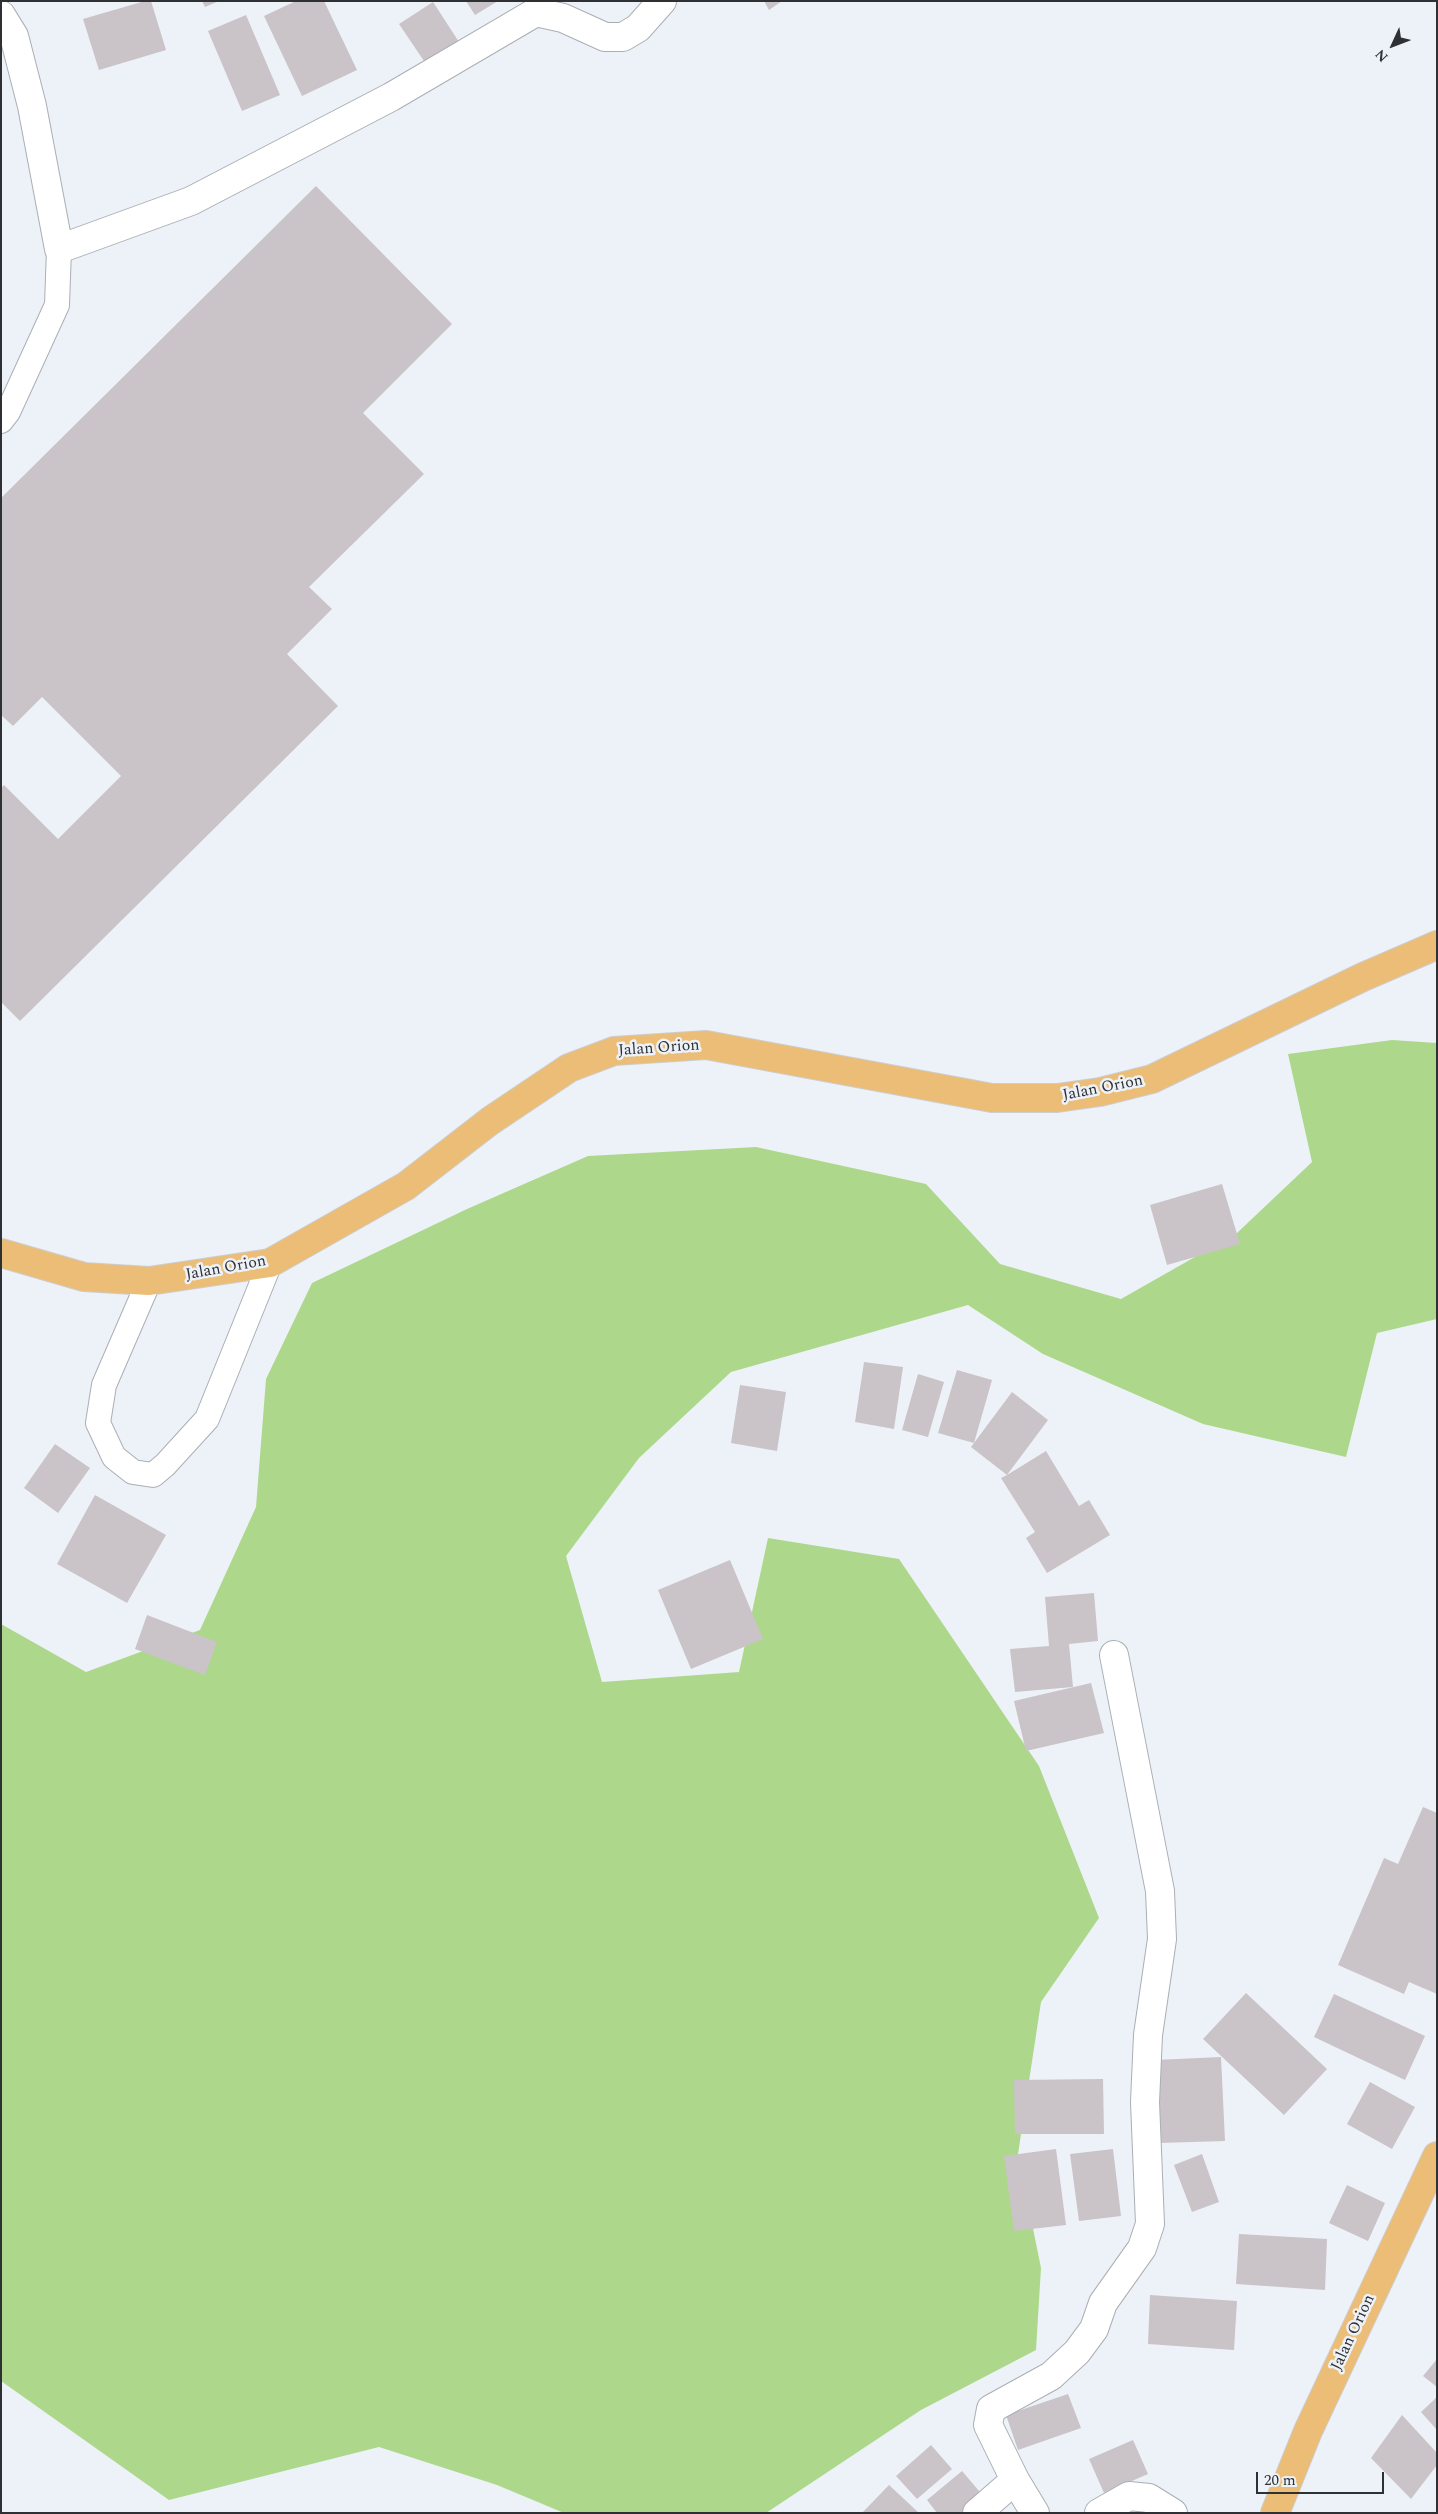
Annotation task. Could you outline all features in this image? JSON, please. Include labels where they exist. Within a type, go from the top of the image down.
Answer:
[{"type":"highway","name":"Jalan Orion","points":[[1,1253],[84,1277],[149,1282],[270,1263],[406,1186],[490,1120],[569,1068],[614,1051],[706,1045],[992,1098],[1057,1098],[1100,1092],[1152,1079],[1363,977],[1437,945]]},
{"type":"highway","name":"Jalan Orion","points":[[1275,2513],[1308,2431],[1437,2156]]},
{"type":"street","points":[[1,15],[14,36],[32,106],[59,249],[191,201],[391,96],[536,12],[563,18],[605,37],[623,37],[638,28],[662,1]]},
{"type":"street","points":[[1035,2513],[1015,2480],[988,2425],[991,2409],[1051,2376],[1077,2352],[1094,2329],[1103,2303],[1142,2248],[1150,2224],[1145,2102],[1148,2036],[1162,1939],[1160,1891],[1114,1656]]},
{"type":"street","points":[[977,2513],[1015,2480]]},
{"type":"street","points":[[1099,2513],[1129,2496],[1149,2498],[1173,2513]]},
{"type":"lane","points":[[1,421],[8,412],[57,305],[59,249]]},
{"type":"lane","points":[[149,1282],[104,1386],[98,1423],[114,1457],[133,1472],[153,1475],[165,1465],[206,1419],[270,1263]]},
{"type":"green space","points":[[1392,1040],[1437,1043],[1437,1319],[1377,1333],[1346,1457],[1203,1424],[1043,1354],[968,1305],[731,1372],[639,1458],[566,1556],[602,1682],[739,1672],[768,1538],[899,1559],[1039,1766],[1099,1918],[1041,2002],[1018,2154],[1041,2268],[1036,2350],[921,2410],[766,2513],[564,2513],[497,2485],[379,2447],[169,2500],[1,2381],[1,1624],[86,1672],[200,1630],[256,1507],[266,1379],[312,1283],[467,1209],[588,1156],[756,1147],[926,1184],[1000,1264],[1121,1299],[1237,1233],[1312,1162],[1288,1054]]},
{"type":"building","points":[[145,1],[151,1],[166,50],[99,70],[83,19]]},
{"type":"building","points":[[202,1],[219,1],[205,7]]},
{"type":"building","points":[[296,1],[324,1],[357,70],[302,96],[264,16]]},
{"type":"building","points":[[466,1],[498,1],[475,15]]},
{"type":"building","points":[[764,1],[782,1],[769,10]]},
{"type":"building","points":[[433,2],[461,45],[428,67],[399,24]]},
{"type":"building","points":[[246,15],[280,95],[242,111],[208,31]]},
{"type":"building","points":[[316,186],[452,324],[363,413],[424,474],[309,587],[332,609],[287,654],[338,706],[20,1021],[1,1002],[1,788],[4,785],[58,839],[121,776],[42,697],[13,726],[1,715],[1,498]]},
{"type":"building","points":[[1222,1184],[1240,1244],[1167,1265],[1150,1205]]},
{"type":"building","points":[[864,1362],[903,1367],[894,1429],[855,1422]]},
{"type":"building","points":[[957,1370],[992,1380],[974,1443],[938,1433]]},
{"type":"building","points":[[918,1374],[944,1382],[928,1437],[902,1430]]},
{"type":"building","points":[[740,1385],[786,1392],[777,1451],[731,1443]]},
{"type":"building","points":[[1012,1392],[1048,1420],[1007,1475],[971,1447]]},
{"type":"building","points":[[55,1444],[90,1468],[58,1513],[24,1488]]},
{"type":"building","points":[[1046,1451],[1079,1506],[1089,1500],[1110,1535],[1047,1573],[1026,1538],[1035,1532],[1001,1478]]},
{"type":"building","points":[[95,1495],[166,1535],[127,1603],[57,1564]]},
{"type":"building","points":[[730,1560],[763,1639],[691,1669],[658,1590]]},
{"type":"building","points":[[1094,1593],[1098,1641],[1069,1644],[1073,1687],[1015,1692],[1010,1649],[1049,1646],[1045,1597]]},
{"type":"building","points":[[147,1615],[217,1642],[205,1675],[135,1649]]},
{"type":"building","points":[[1091,1683],[1104,1733],[1026,1751],[1014,1701]]},
{"type":"building","points":[[1423,1807],[1437,1813],[1437,1994],[1409,1982],[1404,1994],[1338,1965],[1384,1858],[1398,1864]]},
{"type":"building","points":[[1246,1993],[1327,2069],[1284,2115],[1203,2039]]},
{"type":"building","points":[[1334,1994],[1425,2036],[1405,2080],[1314,2037]]},
{"type":"building","points":[[1221,2057],[1225,2141],[1159,2143],[1155,2060]]},
{"type":"building","points":[[1103,2079],[1104,2134],[1015,2134],[1014,2080]]},
{"type":"building","points":[[1370,2082],[1415,2107],[1392,2149],[1347,2124]]},
{"type":"building","points":[[1056,2149],[1066,2225],[1014,2231],[1004,2156]]},
{"type":"building","points":[[1113,2149],[1121,2216],[1079,2221],[1070,2154]]},
{"type":"building","points":[[1202,2154],[1219,2202],[1192,2212],[1174,2165]]},
{"type":"building","points":[[1347,2185],[1385,2203],[1368,2241],[1329,2223]]},
{"type":"building","points":[[1239,2234],[1327,2239],[1325,2290],[1236,2284]]},
{"type":"building","points":[[1150,2295],[1237,2301],[1234,2350],[1148,2344]]},
{"type":"building","points":[[1437,2359],[1437,2387],[1423,2376]]},
{"type":"building","points":[[1068,2394],[1081,2428],[1018,2450],[1006,2415]]},
{"type":"building","points":[[1437,2397],[1437,2430],[1421,2412]]},
{"type":"building","points":[[1402,2415],[1437,2453],[1437,2465],[1411,2499],[1371,2458]]},
{"type":"building","points":[[1133,2440],[1148,2474],[1104,2493],[1089,2459]]},
{"type":"building","points":[[931,2445],[952,2469],[917,2499],[896,2476]]},
{"type":"building","points":[[962,2471],[985,2498],[967,2513],[937,2513],[927,2500]]},
{"type":"building","points":[[889,2485],[919,2513],[862,2513]]}]
